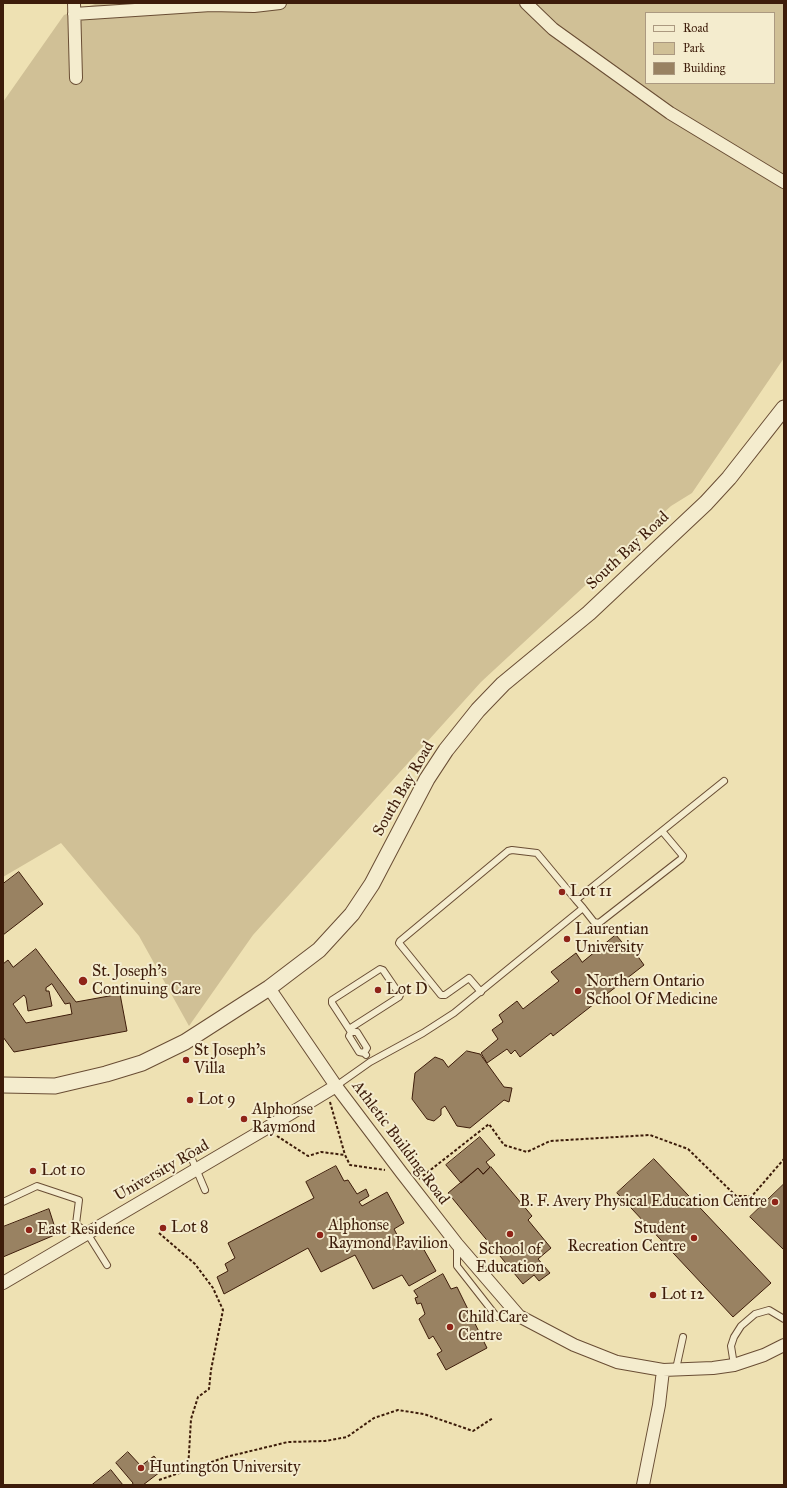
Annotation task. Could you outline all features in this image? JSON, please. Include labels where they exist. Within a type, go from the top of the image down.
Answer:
[{"type":"street","points":[[76,78],[74,9],[211,5],[254,6],[280,3]]},
{"type":"street","points":[[526,3],[553,29],[670,113],[784,182]]},
{"type":"street","name":"South Bay Road","points":[[3,1086],[55,1086],[106,1074],[142,1062],[184,1042],[269,988],[319,950],[352,914],[372,884],[427,779],[446,750],[478,710],[504,684],[594,608],[706,503],[730,478],[784,408]]},
{"type":"street","name":"Athletic Building Road","points":[[269,988],[336,1086],[401,1172],[457,1244],[519,1316],[574,1345],[617,1362],[663,1370],[713,1368],[734,1365],[764,1355],[784,1345]]},
{"type":"street","name":"University Road","points":[[3,1283],[336,1086]]},
{"type":"street","points":[[642,1485],[659,1405],[663,1370]]},
{"type":"lane","points":[[576,900],[724,781]]},
{"type":"lane","points":[[481,992],[469,978],[446,996],[441,995],[399,943],[400,941],[508,851],[512,850],[537,853],[541,856],[594,922],[599,923],[681,859],[683,856],[662,830]]},
{"type":"lane","points":[[336,1086],[370,1062],[423,1033],[454,1013],[583,908]]},
{"type":"lane","points":[[364,1053],[367,1048],[357,1032],[350,1030],[332,1003],[332,1000],[380,969],[383,970],[400,995],[350,1030],[349,1036],[358,1052],[364,1053],[370,1062]]},
{"type":"lane","points":[[189,1152],[204,1190]]},
{"type":"lane","points":[[3,1202],[37,1186],[79,1200],[76,1224],[87,1233],[107,1265]]},
{"type":"lane","points":[[457,1244],[457,1266],[497,1317],[519,1316]]},
{"type":"lane","points":[[734,1365],[731,1346],[734,1337],[741,1326],[755,1314],[769,1310],[784,1319]]},
{"type":"lane","points":[[676,1369],[683,1337]]},
{"type":"path","points":[[324,1093],[331,1105],[345,1155],[350,1165],[401,1172]]},
{"type":"path","points":[[412,1185],[489,1124],[504,1145],[527,1152],[550,1141],[650,1135],[688,1149],[736,1196],[752,1196],[784,1159]]},
{"type":"path","points":[[265,1129],[308,1156],[321,1152],[345,1155]]},
{"type":"path","points":[[159,1233],[195,1264],[213,1288],[223,1310],[211,1370],[209,1389],[198,1396],[190,1419],[188,1470]]},
{"type":"path","points":[[159,1480],[226,1457],[288,1442],[325,1441],[347,1437],[374,1418],[398,1410],[424,1414],[473,1431],[493,1418]]},
{"type":"green space","points":[[98,3],[784,3],[784,358],[692,493],[671,506],[481,682],[253,935],[189,1026],[139,936],[61,843],[3,877],[3,102],[64,15]]},
{"type":"building","points":[[19,872],[43,904],[3,935],[3,884]]},
{"type":"building","name":"Northern Ontario School Of Medicine","points":[[616,935],[631,953],[634,951],[644,965],[553,1036],[551,1033],[520,1057],[515,1050],[511,1054],[507,1049],[487,1063],[481,1053],[498,1039],[492,1030],[503,1022],[499,1015],[517,1001],[523,1009],[559,981],[551,972],[576,953],[582,962]]},
{"type":"building","points":[[36,949],[76,1002],[120,994],[127,1031],[14,1052],[3,1037],[3,964],[8,960],[13,967]],"holes":[[[52,984],[65,1004],[70,1003],[72,1014],[26,1023],[13,1004],[24,995],[26,998],[28,1011],[52,1006],[49,991],[46,991],[46,988]]]},
{"type":"building","points":[[467,1051],[480,1054],[504,1087],[512,1088],[509,1102],[504,1100],[470,1128],[457,1126],[445,1106],[441,1109],[441,1115],[434,1121],[427,1119],[412,1099],[415,1073],[435,1057],[443,1060],[448,1067]]},
{"type":"building","points":[[480,1137],[495,1155],[486,1162],[490,1167],[483,1174],[478,1168],[461,1183],[446,1165]]},
{"type":"building","name":"Student Recreation Centre","points":[[654,1159],[771,1283],[733,1317],[617,1193]]},
{"type":"building","name":"Alphonse Raymond Pavilion","points":[[336,1166],[344,1181],[348,1180],[357,1194],[366,1189],[369,1196],[359,1202],[362,1206],[387,1192],[404,1223],[394,1229],[404,1248],[419,1241],[436,1271],[409,1286],[402,1275],[373,1289],[355,1255],[321,1272],[308,1248],[224,1294],[217,1277],[228,1271],[225,1264],[235,1258],[228,1243],[314,1198],[306,1182]]},
{"type":"building","name":"School of Education","points":[[491,1167],[532,1216],[528,1220],[551,1248],[538,1259],[550,1273],[539,1281],[534,1275],[523,1284],[448,1193],[478,1168],[483,1174]]},
{"type":"building","name":"B. F. Avery Physical Education Centre","points":[[784,1184],[784,1250],[750,1217]]},
{"type":"building","name":"East Residence","points":[[49,1209],[57,1234],[3,1257],[3,1227]]},
{"type":"building","name":"Child Care Centre","points":[[443,1274],[451,1289],[457,1287],[487,1348],[446,1370],[437,1354],[442,1351],[433,1336],[429,1339],[419,1319],[425,1314],[421,1303],[417,1304],[415,1298],[418,1297],[414,1291]]},
{"type":"building","name":"Huntington University","points":[[128,1452],[141,1466],[154,1456],[164,1469],[143,1485],[132,1485],[133,1483],[116,1463]]},
{"type":"building","name":"Huntington University","points":[[111,1470],[123,1485],[92,1485]]},
{"type":"place","name":"Lot 11","points":[[562,892]]},
{"type":"place","name":"Laurentian University","points":[[567,939]]},
{"type":"place","name":"St. Joseph's Continuing Care","points":[[83,981]]},
{"type":"place","name":"Lot D","points":[[378,990]]},
{"type":"place","name":"Northern Ontario School Of Medicine","points":[[578,991]]},
{"type":"place","name":"St Joseph's Villa","points":[[186,1060]]},
{"type":"place","name":"Lot 9","points":[[190,1100]]},
{"type":"place","name":"Alphonse Raymond","points":[[244,1119]]},
{"type":"place","name":"Lot 10","points":[[33,1171]]},
{"type":"place","name":"B. F. Avery Physical Education Centre","points":[[775,1202]]},
{"type":"place","name":"Lot 8","points":[[163,1228]]},
{"type":"place","name":"East Residence","points":[[29,1230]]},
{"type":"place","name":"School of Education","points":[[510,1234]]},
{"type":"place","name":"Alphonse Raymond Pavilion","points":[[320,1235]]},
{"type":"place","name":"Student Recreation Centre","points":[[694,1238]]},
{"type":"place","name":"Lot 12","points":[[653,1295]]},
{"type":"place","name":"Child Care Centre","points":[[450,1327]]},
{"type":"place","name":"Huntington University","points":[[141,1468]]}]
